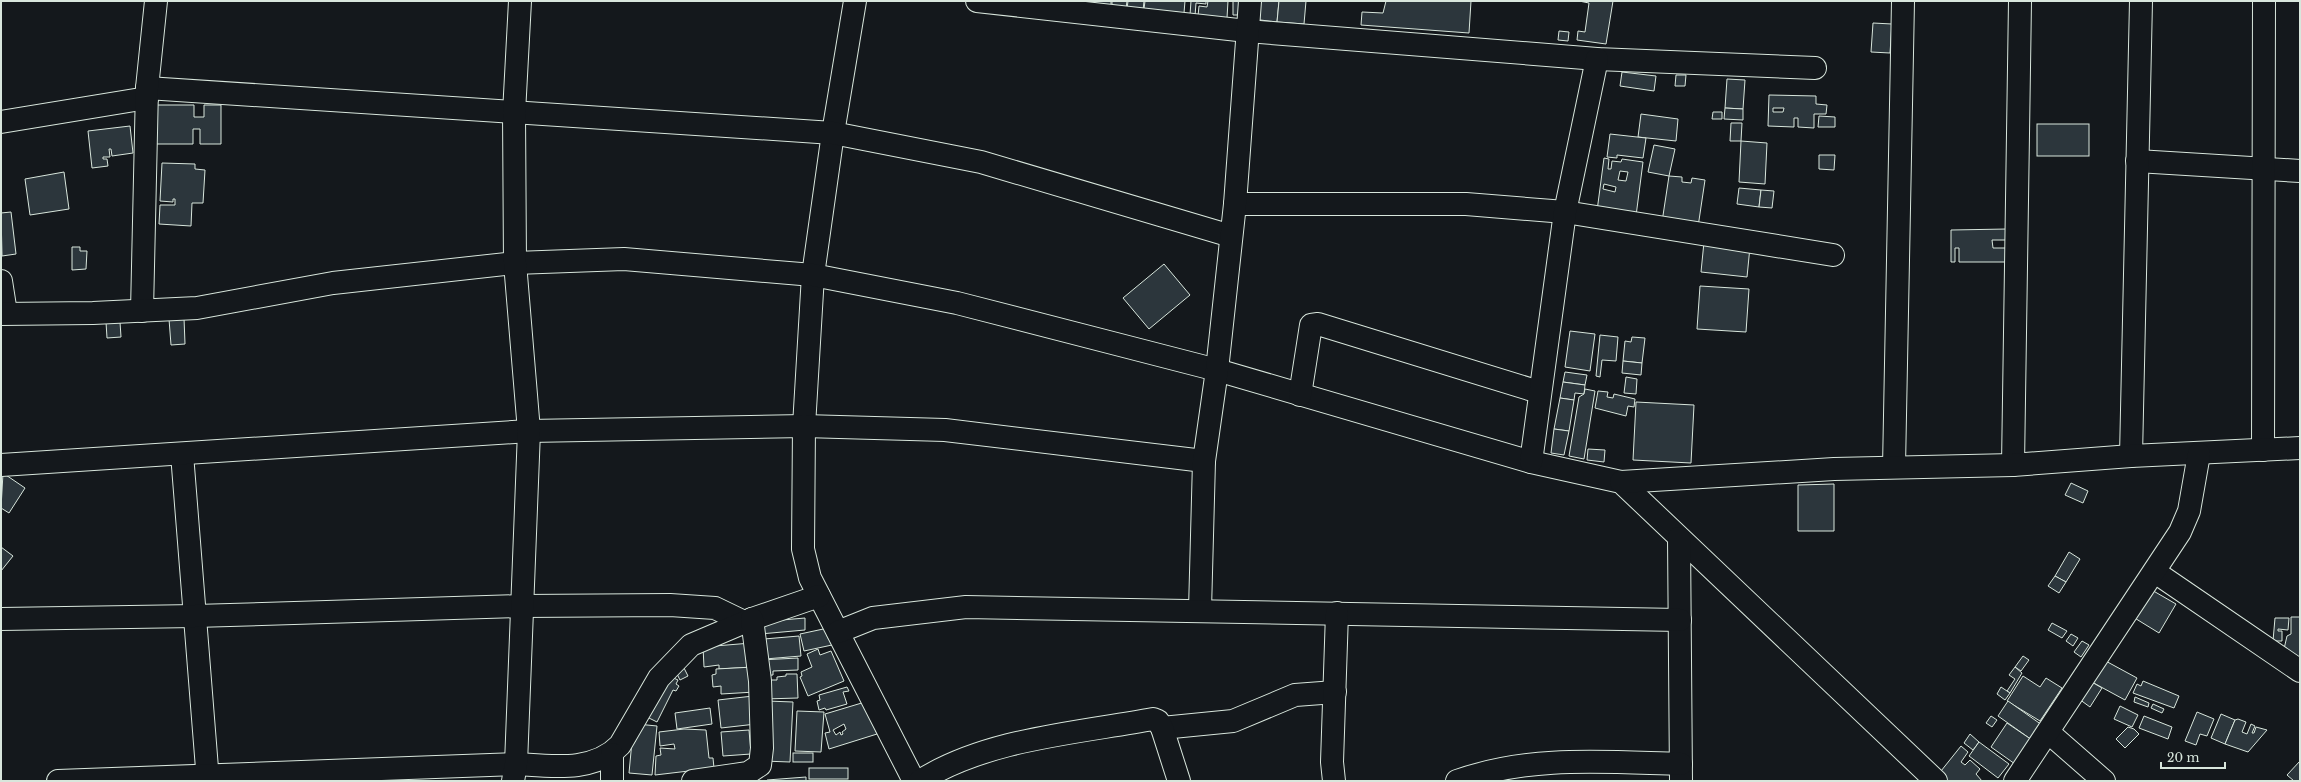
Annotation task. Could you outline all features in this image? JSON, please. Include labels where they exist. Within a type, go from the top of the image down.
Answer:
[{"type":"street","points":[[142,311],[147,93],[156,1]]},
{"type":"street","points":[[514,772],[529,431],[515,263],[514,112],[520,1]]},
{"type":"street","points":[[855,1],[833,133],[813,275],[804,426],[804,557],[810,578],[914,781]]},
{"type":"street","points":[[977,1],[1247,31],[1597,59],[1815,68]]},
{"type":"street","points":[[1200,610],[1204,461],[1217,370],[1235,204],[1250,1]]},
{"type":"street","points":[[1894,467],[1902,1]]},
{"type":"street","points":[[2013,465],[2020,1]]},
{"type":"street","points":[[2131,456],[2141,1]]},
{"type":"street","points":[[2263,450],[2264,1]]},
{"type":"street","points":[[1532,462],[1539,392],[1566,212],[1597,59]]},
{"type":"street","points":[[1,122],[147,93],[514,112],[833,133],[981,162],[1231,236]]},
{"type":"street","points":[[2138,161],[2264,167],[2300,171]]},
{"type":"street","points":[[1235,204],[1466,204],[1566,212],[1833,255]]},
{"type":"street","points":[[1,281],[4,314],[94,314],[197,308],[333,284],[515,263],[624,259],[813,275],[957,303],[1217,370],[1532,462],[1621,482],[1834,468],[2013,465],[2131,456],[2199,454],[2300,448]]},
{"type":"street","points":[[1300,395],[1311,325],[1318,324],[1539,392]]},
{"type":"street","points":[[1,465],[529,431],[804,426],[945,430],[1204,461]]},
{"type":"street","points":[[182,454],[208,777]]},
{"type":"street","points":[[2015,781],[2155,572],[2180,532],[2189,511],[2199,454]]},
{"type":"street","points":[[1621,482],[1936,781]]},
{"type":"street","points":[[1459,781],[1518,765],[1557,761],[1681,773],[1679,538]]},
{"type":"street","points":[[2155,572],[2300,671]]},
{"type":"street","points":[[58,781],[514,772],[555,766],[585,765],[612,754],[629,733],[659,678],[672,662],[691,645],[748,620],[819,596]]},
{"type":"street","points":[[1,618],[195,616],[522,606],[701,607],[721,610],[748,620]]},
{"type":"street","points":[[838,632],[873,618],[966,607],[1200,610],[1680,620]]},
{"type":"street","points":[[1334,781],[1332,762],[1337,613]]},
{"type":"street","points":[[693,781],[748,773],[760,765],[762,748],[760,681],[748,620]]},
{"type":"street","points":[[1162,728],[1233,721],[1295,695],[1335,692]]},
{"type":"street","points":[[920,781],[938,769],[965,758],[1014,744],[1153,719],[1158,721],[1162,728],[1179,781]]},
{"type":"street","points":[[2048,732],[2104,781]]},
{"type":"street","points":[[612,754],[612,781]]},
{"type":"building","points":[[1089,1],[1111,1],[1111,7],[1089,4]]},
{"type":"building","points":[[1112,1],[1127,1],[1126,9],[1112,8]]},
{"type":"building","points":[[1128,1],[1144,1],[1143,11],[1127,9]]},
{"type":"building","points":[[1145,1],[1185,1],[1184,13],[1144,9]]},
{"type":"building","points":[[1191,1],[1206,1],[1206,4],[1196,3],[1195,16],[1190,15]]},
{"type":"building","points":[[1208,1],[1228,1],[1227,18],[1198,16],[1199,6],[1207,7]]},
{"type":"building","points":[[1233,1],[1242,1],[1241,15],[1233,15]]},
{"type":"building","points":[[1254,1],[1279,1],[1277,22],[1252,19]]},
{"type":"building","points":[[1279,1],[1306,1],[1304,24],[1277,22]]},
{"type":"building","points":[[1386,1],[1471,1],[1469,33],[1361,25],[1362,12],[1383,13]]},
{"type":"building","points":[[1579,1],[1613,1],[1606,44],[1577,40],[1578,31],[1585,32],[1589,3]]},
{"type":"building","points":[[1873,23],[1892,24],[1890,53],[1871,52]]},
{"type":"building","points":[[1559,31],[1569,32],[1568,41],[1558,40]]},
{"type":"building","points":[[1622,72],[1656,76],[1654,91],[1620,86]]},
{"type":"building","points":[[1676,75],[1686,75],[1685,86],[1675,86]]},
{"type":"building","points":[[1727,79],[1745,80],[1743,109],[1725,108]]},
{"type":"building","points":[[1769,95],[1816,96],[1816,104],[1827,105],[1826,114],[1814,114],[1814,128],[1798,127],[1798,118],[1794,118],[1794,127],[1768,126]],"holes":[[[1773,108],[1784,108],[1783,112],[1773,112]]]},
{"type":"building","points":[[150,105],[194,105],[194,117],[204,117],[204,105],[221,105],[221,144],[200,144],[200,129],[193,129],[193,144],[150,144]]},
{"type":"building","points":[[1725,108],[1743,109],[1743,120],[1724,119]]},
{"type":"building","points":[[1713,112],[1722,112],[1722,119],[1712,119]]},
{"type":"building","points":[[1641,114],[1678,119],[1676,141],[1638,137]]},
{"type":"building","points":[[1819,116],[1835,117],[1835,127],[1818,127]]},
{"type":"building","points":[[1731,123],[1742,123],[1741,141],[1730,141]]},
{"type":"building","points":[[2037,124],[2089,124],[2089,156],[2037,156]]},
{"type":"building","points":[[130,126],[133,153],[112,156],[111,149],[109,149],[110,157],[103,157],[103,159],[107,159],[108,166],[92,168],[88,131]]},
{"type":"building","points":[[1610,134],[1646,138],[1643,158],[1617,155],[1617,158],[1607,157]]},
{"type":"building","points":[[1741,141],[1767,143],[1765,184],[1739,182]]},
{"type":"building","points":[[1654,145],[1675,149],[1669,176],[1648,172]]},
{"type":"building","points":[[1819,155],[1835,155],[1834,170],[1819,169]]},
{"type":"building","points":[[1604,158],[1609,159],[1608,169],[1611,169],[1612,161],[1621,162],[1622,159],[1643,162],[1636,216],[1597,211]],"holes":[[[1620,171],[1628,172],[1626,181],[1618,180]],[[1604,184],[1616,187],[1615,192],[1603,189]]]},
{"type":"building","points":[[162,163],[195,164],[195,169],[205,170],[203,203],[192,203],[191,226],[159,224],[160,205],[175,205],[175,199],[173,199],[173,202],[160,201]]},
{"type":"building","points":[[64,172],[69,209],[30,215],[25,179]]},
{"type":"building","points":[[1669,176],[1682,177],[1682,182],[1691,183],[1692,178],[1705,180],[1698,227],[1662,222]]},
{"type":"building","points":[[1739,188],[1761,190],[1759,207],[1737,204]]},
{"type":"building","points":[[1761,190],[1774,191],[1772,208],[1759,207]]},
{"type":"building","points":[[11,212],[16,254],[2,256],[1,213]]},
{"type":"building","points":[[2007,229],[2007,240],[1992,240],[1993,248],[2007,248],[2007,262],[1959,262],[1959,248],[1955,248],[1955,262],[1951,262],[1951,230]]},
{"type":"building","points":[[1704,242],[1750,247],[1747,277],[1701,272]]},
{"type":"building","points":[[72,247],[80,247],[80,251],[87,251],[86,269],[72,270]]},
{"type":"building","points":[[1164,264],[1190,295],[1149,329],[1123,298]]},
{"type":"building","points":[[1700,286],[1749,289],[1746,332],[1697,329]]},
{"type":"building","points":[[184,318],[185,344],[171,345],[169,319]]},
{"type":"building","points":[[106,322],[120,322],[121,337],[107,338]]},
{"type":"building","points":[[1570,331],[1595,334],[1590,371],[1565,367]]},
{"type":"building","points":[[1600,335],[1618,337],[1616,361],[1602,360],[1600,377],[1596,376]]},
{"type":"building","points":[[1632,337],[1645,338],[1642,363],[1623,361],[1625,341],[1631,342]]},
{"type":"building","points":[[1623,361],[1642,363],[1641,375],[1622,373]]},
{"type":"building","points":[[1565,372],[1587,375],[1585,385],[1563,382]]},
{"type":"building","points":[[1626,377],[1637,379],[1636,394],[1624,393]]},
{"type":"building","points":[[1563,382],[1585,385],[1584,394],[1575,393],[1574,400],[1560,398]]},
{"type":"building","points":[[1585,389],[1595,391],[1584,459],[1569,456],[1579,397],[1584,394]]},
{"type":"building","points":[[1598,391],[1608,392],[1607,397],[1613,398],[1614,394],[1635,399],[1634,407],[1628,406],[1626,416],[1595,408]]},
{"type":"building","points":[[1560,398],[1574,400],[1569,431],[1554,429]]},
{"type":"building","points":[[1636,402],[1694,405],[1691,463],[1633,460]]},
{"type":"building","points":[[1554,429],[1569,431],[1564,455],[1551,453]]},
{"type":"building","points":[[1588,449],[1605,450],[1604,462],[1587,460]]},
{"type":"building","points":[[3,473],[25,488],[9,513],[1,508]]},
{"type":"building","points":[[2071,483],[2088,491],[2083,503],[2065,495]]},
{"type":"building","points":[[1834,484],[1834,531],[1798,531],[1798,485]]},
{"type":"building","points":[[1,547],[13,556],[1,571]]},
{"type":"building","points":[[2069,552],[2080,559],[2066,582],[2055,576]]},
{"type":"building","points":[[2055,576],[2066,582],[2059,593],[2048,586]]},
{"type":"building","points":[[2150,589],[2176,604],[2159,633],[2133,617]]},
{"type":"building","points":[[2291,617],[2300,617],[2300,660],[2284,649],[2287,636],[2291,634]]},
{"type":"building","points":[[805,618],[805,630],[760,634],[759,622]]},
{"type":"building","points":[[2275,618],[2289,618],[2288,630],[2278,629],[2278,631],[2282,631],[2282,641],[2273,641]]},
{"type":"building","points":[[2052,623],[2067,631],[2062,638],[2048,630]]},
{"type":"building","points":[[828,628],[832,645],[804,651],[800,634]]},
{"type":"building","points":[[2071,634],[2078,638],[2073,646],[2066,641]]},
{"type":"building","points":[[799,636],[801,656],[765,659],[764,639]]},
{"type":"building","points":[[2082,641],[2089,645],[2081,657],[2074,652]]},
{"type":"building","points":[[751,643],[753,667],[719,669],[719,665],[704,667],[703,647]]},
{"type":"building","points":[[818,649],[820,655],[831,651],[844,681],[808,696],[800,677],[802,676],[801,672],[812,667],[807,654]]},
{"type":"building","points":[[2023,656],[2029,660],[2021,671],[2015,667]]},
{"type":"building","points":[[798,658],[798,670],[773,671],[773,675],[760,676],[760,660]]},
{"type":"building","points":[[2102,659],[2137,678],[2125,700],[2090,681]]},
{"type":"building","points":[[683,666],[688,676],[680,680],[675,670]]},
{"type":"building","points":[[753,667],[755,692],[721,694],[721,686],[713,687],[712,675],[716,674],[716,669]]},
{"type":"building","points":[[2015,667],[2022,673],[2010,693],[2007,691],[2015,679],[2009,675]]},
{"type":"building","points":[[786,674],[797,674],[798,698],[764,699],[763,680],[777,680],[777,677],[786,676]]},
{"type":"building","points":[[667,675],[678,680],[676,684],[679,686],[676,691],[673,690],[657,722],[643,715]]},
{"type":"building","points":[[2023,676],[2040,687],[2046,678],[2062,688],[2040,721],[2007,701]]},
{"type":"building","points":[[2090,681],[2102,688],[2090,707],[2079,699]]},
{"type":"building","points":[[2143,681],[2179,696],[2174,708],[2133,693],[2137,684],[2141,686]]},
{"type":"building","points":[[847,687],[849,691],[843,692],[847,704],[826,710],[825,708],[819,710],[817,701],[820,700],[819,695]]},
{"type":"building","points":[[2001,687],[2010,693],[2005,700],[1997,694]]},
{"type":"building","points":[[753,696],[756,724],[721,728],[718,700]]},
{"type":"building","points":[[2135,697],[2149,703],[2148,707],[2134,702]]},
{"type":"building","points":[[767,701],[793,702],[790,762],[763,761]]},
{"type":"building","points":[[2008,701],[2042,725],[2032,740],[1998,716]]},
{"type":"building","points":[[865,702],[877,734],[829,749],[825,733],[830,732],[825,714]],"holes":[[[844,724],[846,729],[841,735],[840,732],[836,735],[833,730]]]},
{"type":"building","points":[[2153,704],[2164,709],[2162,713],[2151,708]]},
{"type":"building","points":[[2120,706],[2138,715],[2132,727],[2114,719]]},
{"type":"building","points":[[710,708],[712,724],[677,729],[675,713]]},
{"type":"building","points":[[797,711],[824,712],[821,752],[795,751]]},
{"type":"building","points":[[2197,712],[2214,719],[2207,736],[2200,734],[2196,745],[2185,741]]},
{"type":"building","points":[[2221,714],[2235,720],[2225,744],[2211,738]]},
{"type":"building","points":[[1991,716],[1997,720],[1992,727],[1986,723]]},
{"type":"building","points":[[2144,716],[2172,727],[2168,739],[2139,728]]},
{"type":"building","points":[[2238,719],[2246,722],[2242,732],[2247,734],[2251,724],[2255,726],[2252,733],[2254,733],[2256,727],[2267,730],[2248,752],[2225,744],[2235,720]]},
{"type":"building","points":[[2007,723],[2032,740],[2015,764],[1991,747]]},
{"type":"building","points":[[637,724],[657,726],[652,775],[629,773],[632,741],[635,742]]},
{"type":"building","points":[[2128,727],[2134,729],[2139,734],[2125,748],[2116,739]]},
{"type":"building","points":[[684,729],[706,730],[709,758],[713,758],[714,768],[655,775],[656,756],[661,755],[660,748],[675,749],[674,744],[660,746],[659,732]]},
{"type":"building","points":[[749,730],[751,754],[723,756],[721,732]]},
{"type":"building","points":[[1970,734],[1979,742],[1973,750],[1964,743]]},
{"type":"building","points":[[1979,742],[2009,764],[1998,778],[1969,756]]},
{"type":"building","points":[[1961,746],[1968,752],[1961,762],[1965,765],[1970,760],[1980,769],[1976,774],[1982,781],[1944,781],[1937,776]]},
{"type":"building","points":[[793,753],[813,753],[813,762],[793,762]]},
{"type":"building","points":[[2300,761],[2300,781],[2294,781],[2287,775]]},
{"type":"building","points":[[809,768],[848,768],[848,779],[809,779]]},
{"type":"building","points":[[806,777],[806,781],[767,781],[767,780]]}]
